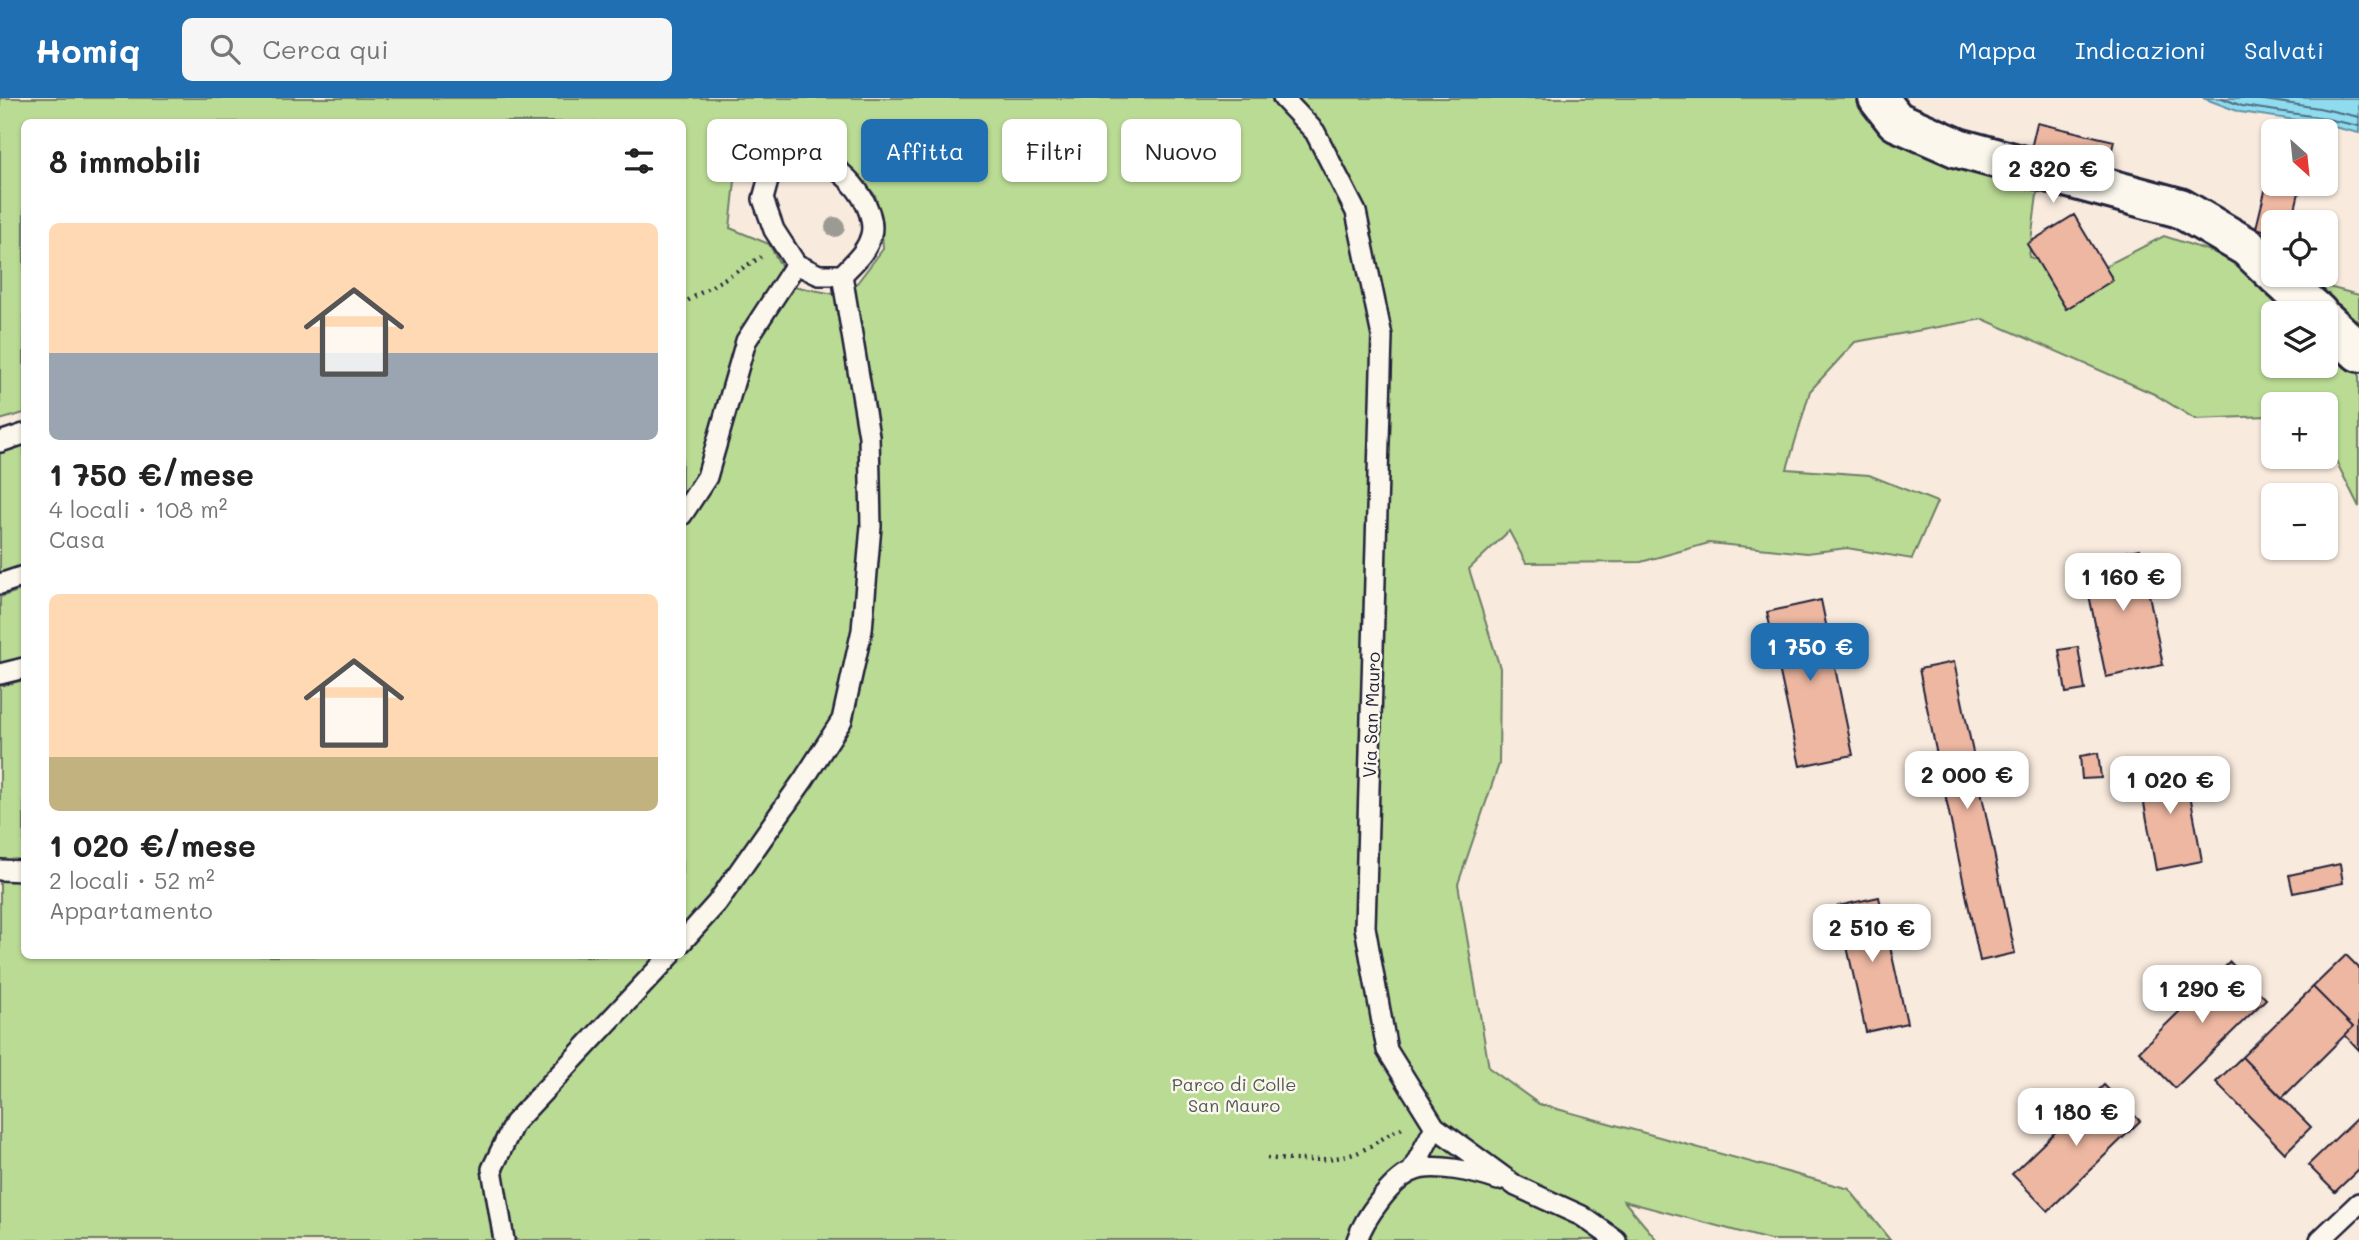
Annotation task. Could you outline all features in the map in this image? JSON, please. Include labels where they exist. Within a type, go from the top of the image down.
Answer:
[{"type":"street","points":[[1878,98],[1896,121],[1958,148],[2180,208],[2247,247],[2261,260]]},
{"type":"street","points":[[2290,287],[2305,301]]},
{"type":"street","points":[[2338,332],[2359,352]]},
{"type":"lane","name":"Via San Mauro","points":[[1283,98],[1315,132],[1356,212],[1382,336],[1365,927],[1387,1050],[1431,1121],[1516,1186],[1582,1216],[1616,1240]]},
{"type":"lane","points":[[819,160],[847,176],[868,207],[872,233],[862,254],[842,275],[819,275],[796,264],[783,244],[774,230],[763,199],[769,177],[790,161],[819,160]]},
{"type":"lane","points":[[686,509],[708,477],[746,341],[796,264]]},
{"type":"lane","points":[[686,937],[716,903],[804,779],[842,720],[862,630],[871,526],[869,436],[842,275]]},
{"type":"lane","points":[[0,442],[21,435]]},
{"type":"lane","points":[[0,584],[21,577]]},
{"type":"lane","points":[[0,674],[21,669]]},
{"type":"lane","points":[[0,870],[21,871]]},
{"type":"lane","points":[[505,1240],[492,1169],[514,1123],[667,959]]},
{"type":"lane","points":[[1357,1240],[1383,1196],[1412,1171],[1431,1121]]},
{"type":"lane","points":[[1412,1171],[1440,1168],[1477,1173],[1516,1186]]},
{"type":"lane","points":[[2320,1240],[2359,1203]]},
{"type":"path","points":[[686,302],[783,244]]},
{"type":"path","points":[[1267,1158],[1324,1159],[1358,1152],[1383,1136],[1431,1121]]},
{"type":"green space","name":"Parco di Colle San Mauro","points":[[0,98],[1892,98],[2039,179],[2029,257],[2088,275],[2164,236],[2261,268],[2261,287],[2329,287],[2359,295],[2359,507],[2338,465],[2338,392],[2261,392],[2261,416],[2195,419],[2154,394],[1983,319],[1855,342],[1810,391],[1787,469],[1869,475],[1937,502],[1912,559],[1847,548],[1807,553],[1709,543],[1641,562],[1526,563],[1509,531],[1469,569],[1500,668],[1499,764],[1458,884],[1489,1068],[1539,1104],[1849,1189],[1890,1240],[1770,1240],[1624,1201],[1657,1240],[0,1240],[0,686],[21,681],[21,959],[686,959],[686,119],[21,119],[21,414],[0,420]],"holes":[[[707,119],[847,119],[847,165],[861,180],[861,119],[988,119],[988,182],[863,182],[875,195],[881,217],[883,249],[857,283],[834,294],[792,286],[769,244],[730,228],[735,182],[707,182]]]},
{"type":"green space","points":[[21,440],[21,573],[0,581],[0,448]]},
{"type":"green space","points":[[21,590],[21,672],[0,680],[0,597]]},
{"type":"water","points":[[2203,98],[2359,98],[2359,133],[2338,128],[2338,119],[2289,119],[2240,112]]},
{"type":"building","points":[[2037,123],[2114,141],[2106,175],[2029,157]]},
{"type":"building","points":[[2264,196],[2298,196],[2295,210],[2261,210],[2261,229],[2256,228]]},
{"type":"building","points":[[2074,215],[2113,280],[2066,309],[2027,244]]},
{"type":"building","points":[[2140,549],[2163,665],[2106,677],[2082,561]]},
{"type":"building","points":[[1821,600],[1853,755],[1800,766],[1767,612]]},
{"type":"building","points":[[2078,647],[2085,690],[2066,693],[2059,650]]},
{"type":"building","points":[[1954,662],[2015,953],[1980,961],[1919,669]]},
{"type":"building","points":[[2098,753],[2101,778],[2082,779],[2080,756]]},
{"type":"building","points":[[2184,761],[2202,861],[2156,870],[2138,770]]},
{"type":"building","points":[[2340,864],[2343,883],[2293,893],[2289,875]]},
{"type":"building","points":[[1879,897],[1907,1023],[1866,1032],[1838,906]]},
{"type":"building","points":[[2346,955],[2359,968],[2359,1050],[2345,1035],[2353,1027],[2313,987]]},
{"type":"building","points":[[2230,962],[2266,999],[2175,1088],[2139,1051]]},
{"type":"building","points":[[2313,987],[2353,1027],[2282,1098],[2242,1057]]},
{"type":"building","points":[[2242,1057],[2311,1127],[2285,1153],[2216,1082]]},
{"type":"building","points":[[2104,1085],[2140,1121],[2048,1211],[2012,1174]]},
{"type":"building","points":[[2359,1116],[2359,1169],[2335,1192],[2308,1165]]}]
